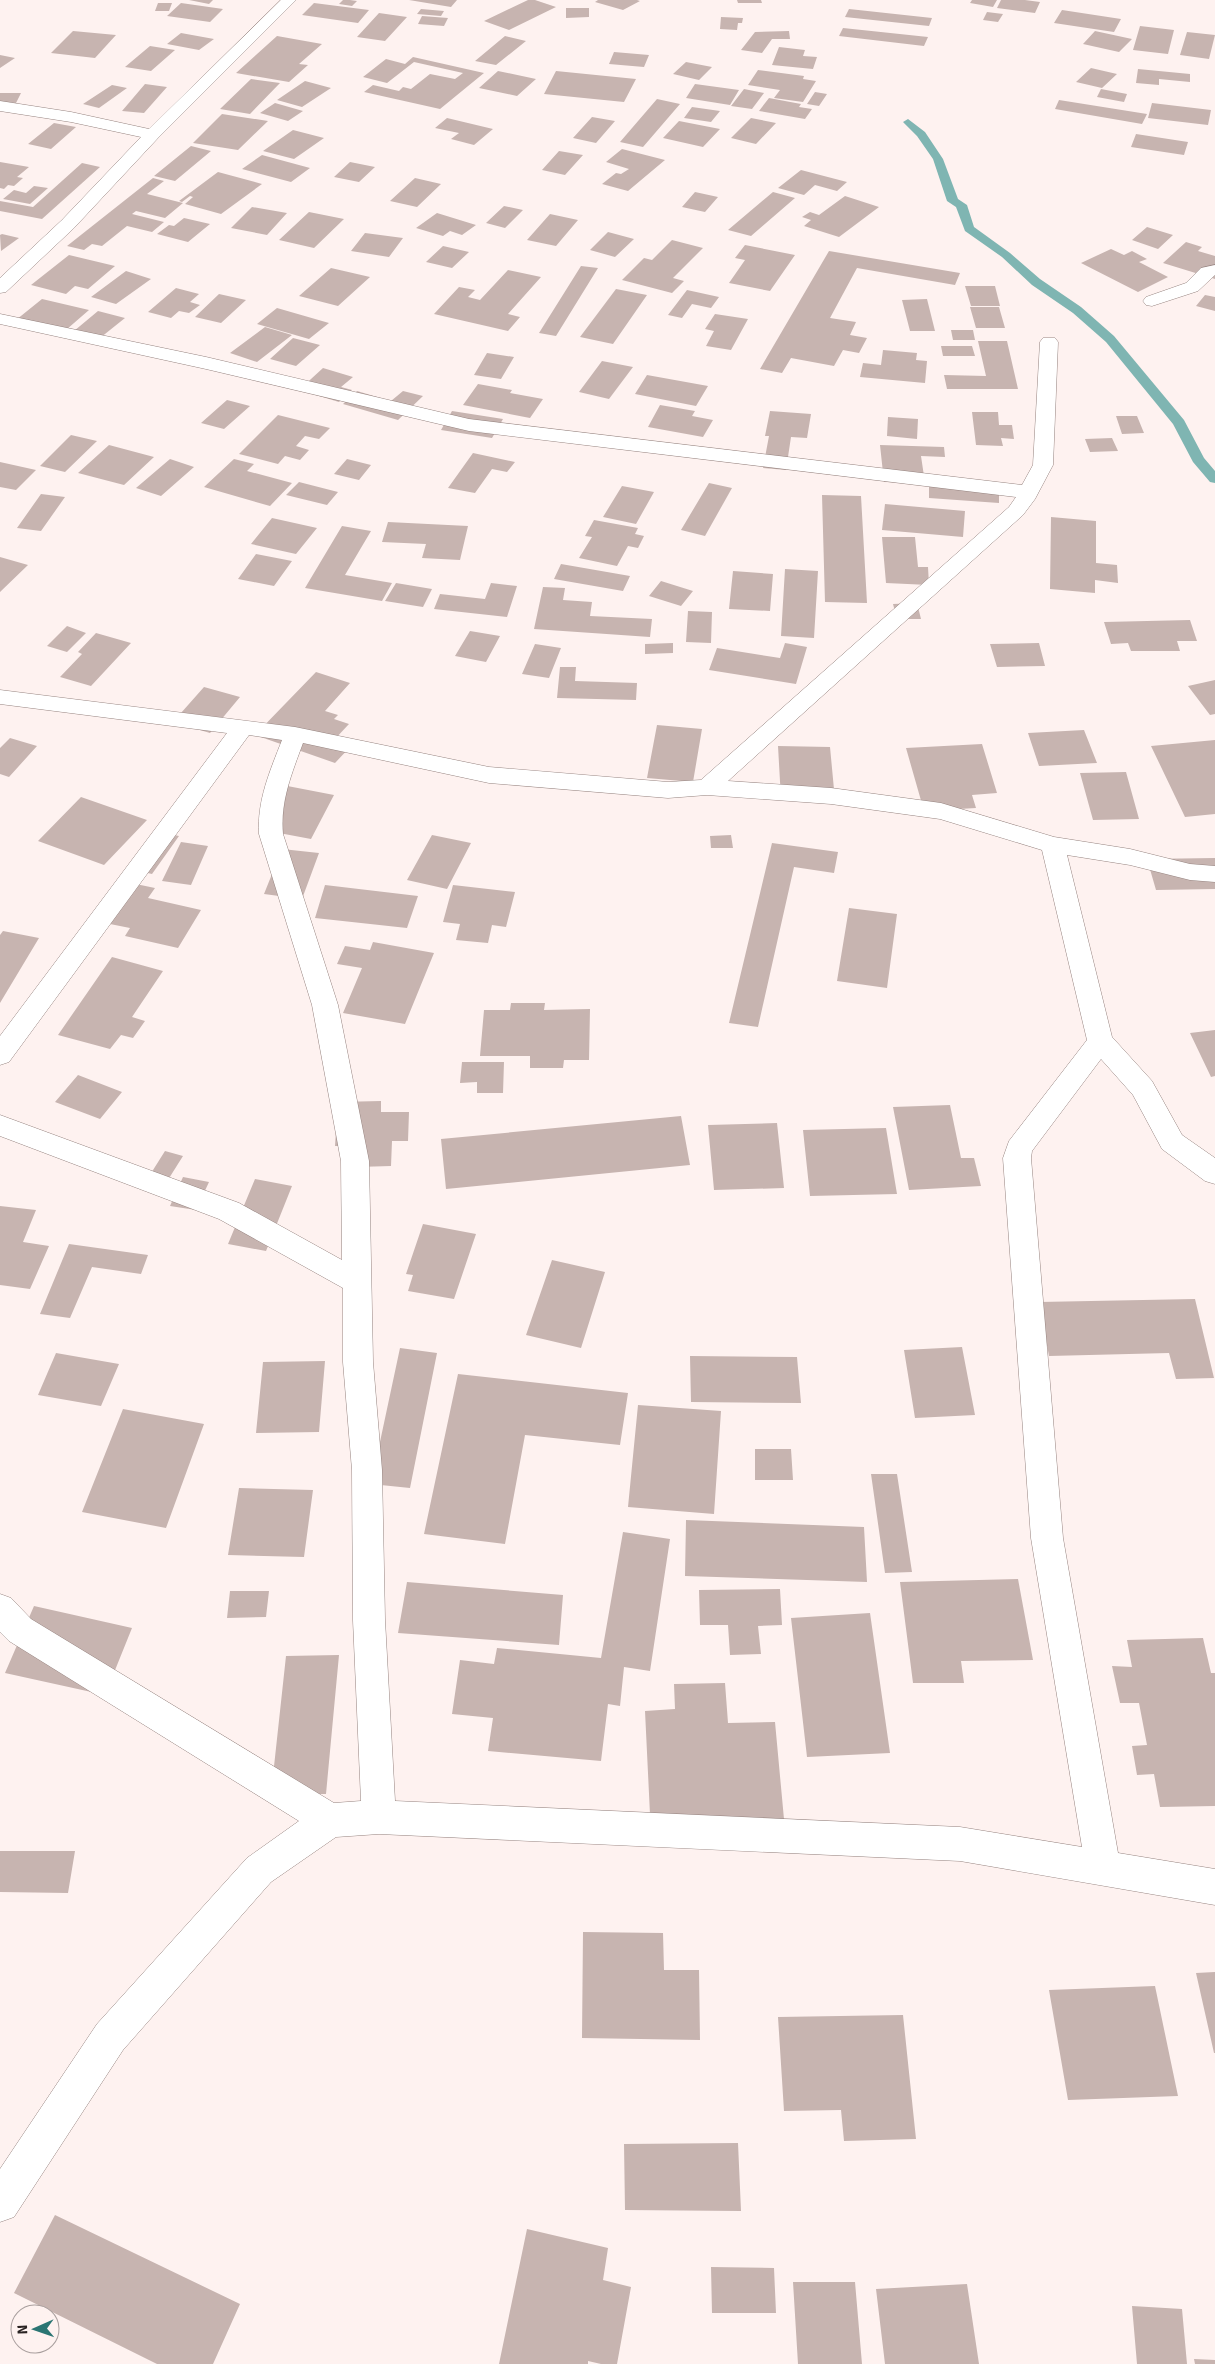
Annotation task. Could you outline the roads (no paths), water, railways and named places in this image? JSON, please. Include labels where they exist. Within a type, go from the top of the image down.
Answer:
[{"type":"street","points":[[0,288],[68,224],[152,135],[289,0]]},
{"type":"street","points":[[0,106],[71,117],[152,135]]},
{"type":"street","points":[[1152,301],[1192,287],[1207,272],[1215,270]]},
{"type":"street","points":[[0,319],[206,363],[469,426],[1028,492]]},
{"type":"street","points":[[707,787],[1016,511],[1043,465],[1049,342]]},
{"type":"street","points":[[0,697],[295,734],[479,774],[668,790],[707,787],[831,796],[940,811],[1053,845],[1130,858],[1190,872],[1215,874]]},
{"type":"street","points":[[0,1055],[243,727]]},
{"type":"street","points":[[295,734],[270,809],[269,823],[325,1005],[355,1161],[358,1362],[367,1470],[369,1620],[379,1817]]},
{"type":"street","points":[[1053,845],[1100,1041],[1143,1088],[1172,1142],[1215,1173]]},
{"type":"street","points":[[1100,1041],[1040,1123],[1018,1148],[1017,1158],[1047,1538],[1103,1869]]},
{"type":"street","points":[[0,1125],[229,1211],[357,1282]]},
{"type":"street","points":[[0,1609],[20,1630],[330,1820]]},
{"type":"street","points":[[0,2203],[110,2037],[259,1870],[330,1820],[379,1817],[960,1844],[1215,1887]]},
{"type":"waterway","points":[[908,122],[921,134],[938,159],[953,201],[961,205],[969,229],[1006,255],[1036,282],[1077,310],[1110,339],[1179,423],[1198,459],[1215,479]]}]
